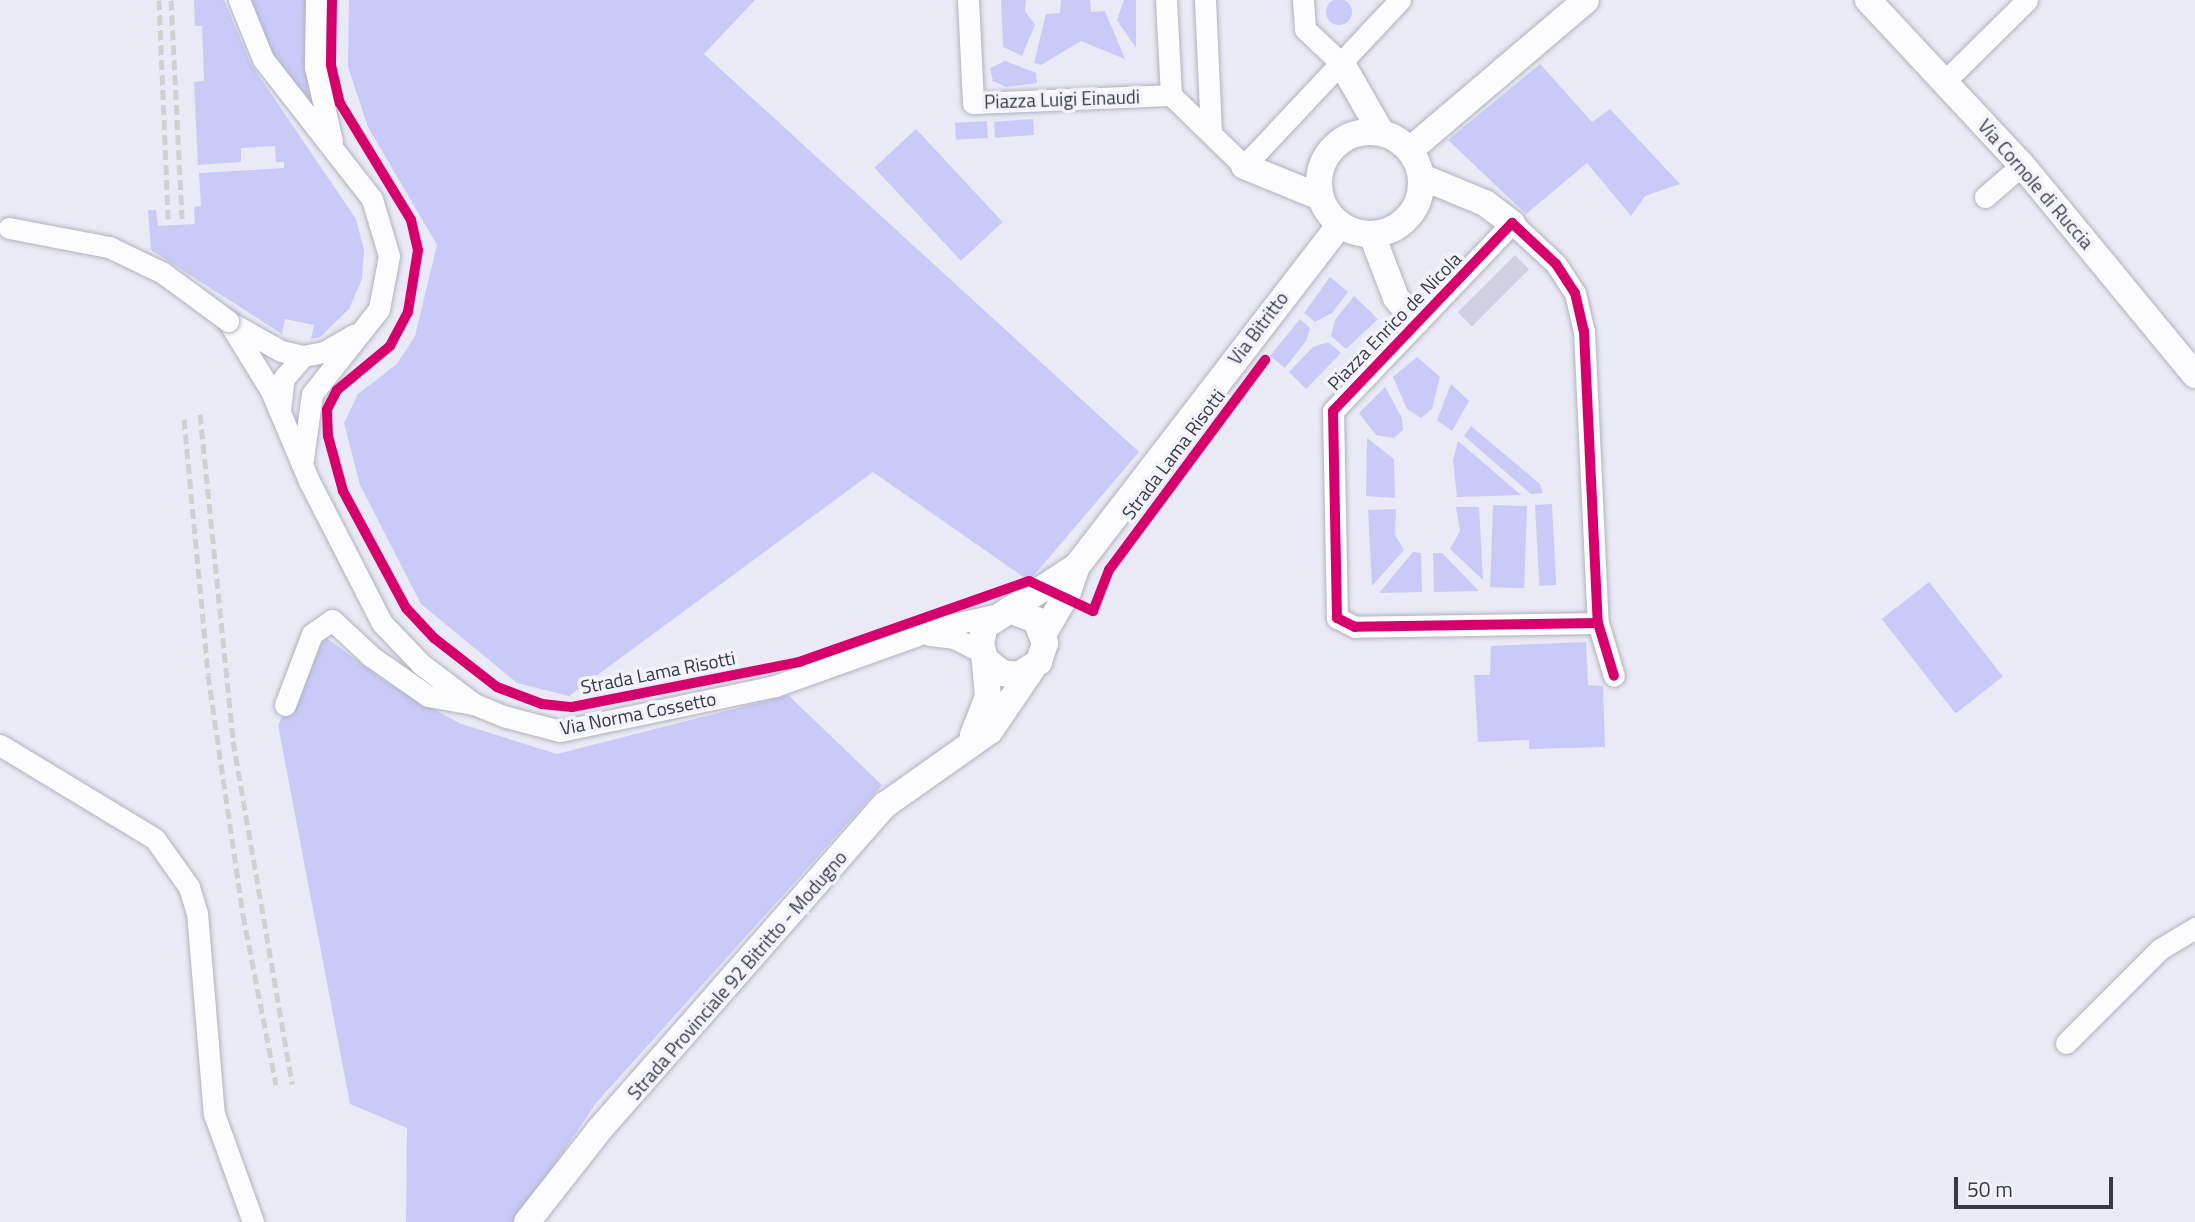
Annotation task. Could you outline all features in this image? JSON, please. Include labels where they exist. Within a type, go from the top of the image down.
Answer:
[{"type":"main road","points":[[1410,150],[1586,0]]},
{"type":"main road","name":"Via Cornole di Ruccia","points":[[1868,0],[2022,165],[2195,375]]},
{"type":"main road","points":[[1244,166],[1320,197],[1340,225],[1372,235],[1389,232],[1415,210],[1422,177],[1410,150],[1381,132],[1342,64]]},
{"type":"main road","points":[[1320,197],[1321,171],[1332,148],[1363,132],[1381,132]]},
{"type":"main road","points":[[1422,177],[1451,186],[1513,223]]},
{"type":"main road","name":"Via Bitritto","points":[[1077,566],[1340,225]]},
{"type":"main road","points":[[1372,235],[1396,298],[1416,322]]},
{"type":"main road","points":[[966,749],[988,697],[982,634],[1004,612],[1077,566]]},
{"type":"main road","points":[[984,656],[1010,675],[1032,669],[1044,653],[1044,633],[1069,592],[1077,566]]},
{"type":"main road","points":[[1004,612],[1031,615],[1044,633]]},
{"type":"main road","name":"Strada Provinciale 92 Bitritto - Modugno","points":[[527,1222],[600,1129],[885,805],[990,731],[1032,669]]},
{"type":"street","points":[[239,0],[263,59],[372,199],[389,256],[388,284],[365,329],[312,394],[304,425],[303,466]]},
{"type":"street","points":[[316,0],[315,66],[334,150]]},
{"type":"street","name":"Piazza Luigi Einaudi","points":[[968,0],[973,103],[1171,95]]},
{"type":"street","points":[[1166,0],[1171,95],[1244,166],[1400,0]]},
{"type":"street","points":[[1205,0],[1211,134]]},
{"type":"street","points":[[1303,0],[1305,29],[1342,64]]},
{"type":"street","points":[[1945,81],[2027,0]]},
{"type":"street","points":[[1985,197],[2022,165]]},
{"type":"street","points":[[1513,223],[1556,264],[1576,293],[1584,331],[1598,623],[1614,676]]},
{"type":"street","name":"Piazza Enrico de Nicola","points":[[1513,223],[1333,411],[1337,618],[1355,627],[1598,623]]},
{"type":"street","points":[[5,227],[110,247],[163,273],[228,321],[281,351],[303,356],[324,352],[365,329]]},
{"type":"street","points":[[228,321],[273,382],[297,389],[321,381]]},
{"type":"street","points":[[273,382],[303,356]]},
{"type":"street","name":"Via Norma Cossetto","points":[[273,382],[280,411],[303,466],[382,623],[421,664],[474,704],[560,731],[775,686],[1004,612]]},
{"type":"street","points":[[285,705],[312,634],[332,620],[372,657],[428,696],[474,704]]},
{"type":"street","points":[[928,635],[954,638],[984,656]]},
{"type":"street","points":[[0,745],[155,839],[190,887],[197,913],[214,1114],[253,1222]]},
{"type":"street","points":[[2066,1043],[2160,949],[2195,928]]},
{"type":"shaded area","points":[[1339,-1],[1349,2],[1352,12],[1349,22],[1339,25],[1329,22],[1326,12],[1329,2]]},
{"type":"shaded area","points":[[194,0],[224,0],[251,64],[356,219],[364,250],[362,279],[349,309],[320,337],[311,339],[314,325],[285,319],[282,334],[151,250],[148,210],[156,210],[158,226],[195,224],[194,207],[201,206],[199,173],[284,168],[284,162],[276,162],[275,146],[241,148],[241,162],[198,165],[194,82],[204,81],[202,26],[195,26]]},
{"type":"shaded area","points":[[248,0],[309,0],[312,102],[307,104],[276,61]]},
{"type":"shaded area","points":[[349,0],[755,0],[704,54],[1139,452],[1029,581],[873,472],[569,696],[517,683],[421,604],[360,485],[344,423],[358,394],[397,364],[415,336],[437,245],[368,127],[348,67]]},
{"type":"shaded area","points":[[1001,0],[1026,0],[1025,11],[1035,25],[1022,56],[1003,47]]},
{"type":"shaded area","points":[[1061,0],[1090,0],[1091,12],[1105,11],[1125,59],[1081,41],[1041,65],[1034,63],[1046,14],[1060,13]]},
{"type":"shaded area","points":[[1124,0],[1136,0],[1136,48],[1117,20]]},
{"type":"shaded area","points":[[1005,61],[1036,73],[1037,83],[1006,87],[993,81],[990,68]]},
{"type":"shaded area","points":[[1540,64],[1592,122],[1610,109],[1680,184],[1645,196],[1631,216],[1587,163],[1526,214],[1448,140]]},
{"type":"shaded area","points":[[1033,119],[1034,135],[995,138],[994,122]]},
{"type":"shaded area","points":[[987,121],[988,138],[956,140],[955,123]]},
{"type":"shaded area","points":[[916,129],[1003,222],[961,261],[874,168]]},
{"type":"shaded area","points":[[1330,277],[1348,292],[1332,313],[1315,322],[1304,313]]},
{"type":"shaded area","points":[[1354,296],[1378,319],[1346,349],[1331,336],[1335,320]]},
{"type":"shaded area","points":[[1300,319],[1310,328],[1306,341],[1285,368],[1270,356]]},
{"type":"shaded area","points":[[1328,342],[1341,353],[1306,389],[1289,372],[1313,347]]},
{"type":"shaded area","points":[[1417,357],[1440,377],[1432,409],[1421,418],[1407,409],[1393,377]]},
{"type":"shaded area","points":[[1451,384],[1469,401],[1452,431],[1437,420]]},
{"type":"shaded area","points":[[1385,387],[1402,418],[1403,430],[1394,438],[1376,435],[1359,413]]},
{"type":"shaded area","points":[[1471,426],[1540,484],[1543,493],[1531,494],[1464,436]]},
{"type":"shaded area","points":[[1367,438],[1394,459],[1395,498],[1366,496]]},
{"type":"shaded area","points":[[1458,441],[1521,495],[1457,497],[1453,460]]},
{"type":"shaded area","points":[[1552,504],[1556,585],[1539,586],[1535,505]]},
{"type":"shaded area","points":[[1493,505],[1527,506],[1524,588],[1490,587]]},
{"type":"shaded area","points":[[1456,507],[1479,507],[1483,580],[1450,549],[1460,531]]},
{"type":"shaded area","points":[[1396,509],[1395,535],[1404,550],[1372,586],[1368,510]]},
{"type":"shaded area","points":[[1413,552],[1421,553],[1422,592],[1379,593]]},
{"type":"shaded area","points":[[1433,553],[1442,553],[1479,591],[1434,592]]},
{"type":"shaded area","points":[[1929,582],[2003,677],[1956,714],[1882,619]]},
{"type":"shaded area","points":[[325,637],[389,684],[461,724],[557,754],[788,695],[882,785],[596,1103],[516,1222],[406,1222],[407,1128],[350,1104],[278,725]]},
{"type":"shaded area","points":[[1586,642],[1588,685],[1603,686],[1605,747],[1529,749],[1529,740],[1478,742],[1474,675],[1490,675],[1491,646]]},
{"type":"building","points":[[1515,255],[1529,269],[1472,326],[1458,312]]},
{"type":"railway","points":[[159,0],[168,219]]},
{"type":"railway","points":[[171,0],[182,219]]},
{"type":"railway","points":[[200,414],[233,741],[292,1084]]},
{"type":"railway","points":[[184,419],[208,675],[243,915],[276,1085]]},
{"type":"cycle path","name":"Strada Lama Risotti","points":[[332,0],[331,65],[340,103],[411,220],[418,250],[408,312],[390,346],[337,390],[327,410],[328,436],[343,491],[406,608],[434,638],[497,687],[542,704],[572,707],[799,662],[1029,581],[1093,611],[1109,570],[1265,360]]},
{"type":"cycle path","points":[[1598,623],[1355,627],[1337,618],[1333,411],[1512,223],[1556,264],[1575,293],[1584,331],[1598,623],[1614,676]]}]
